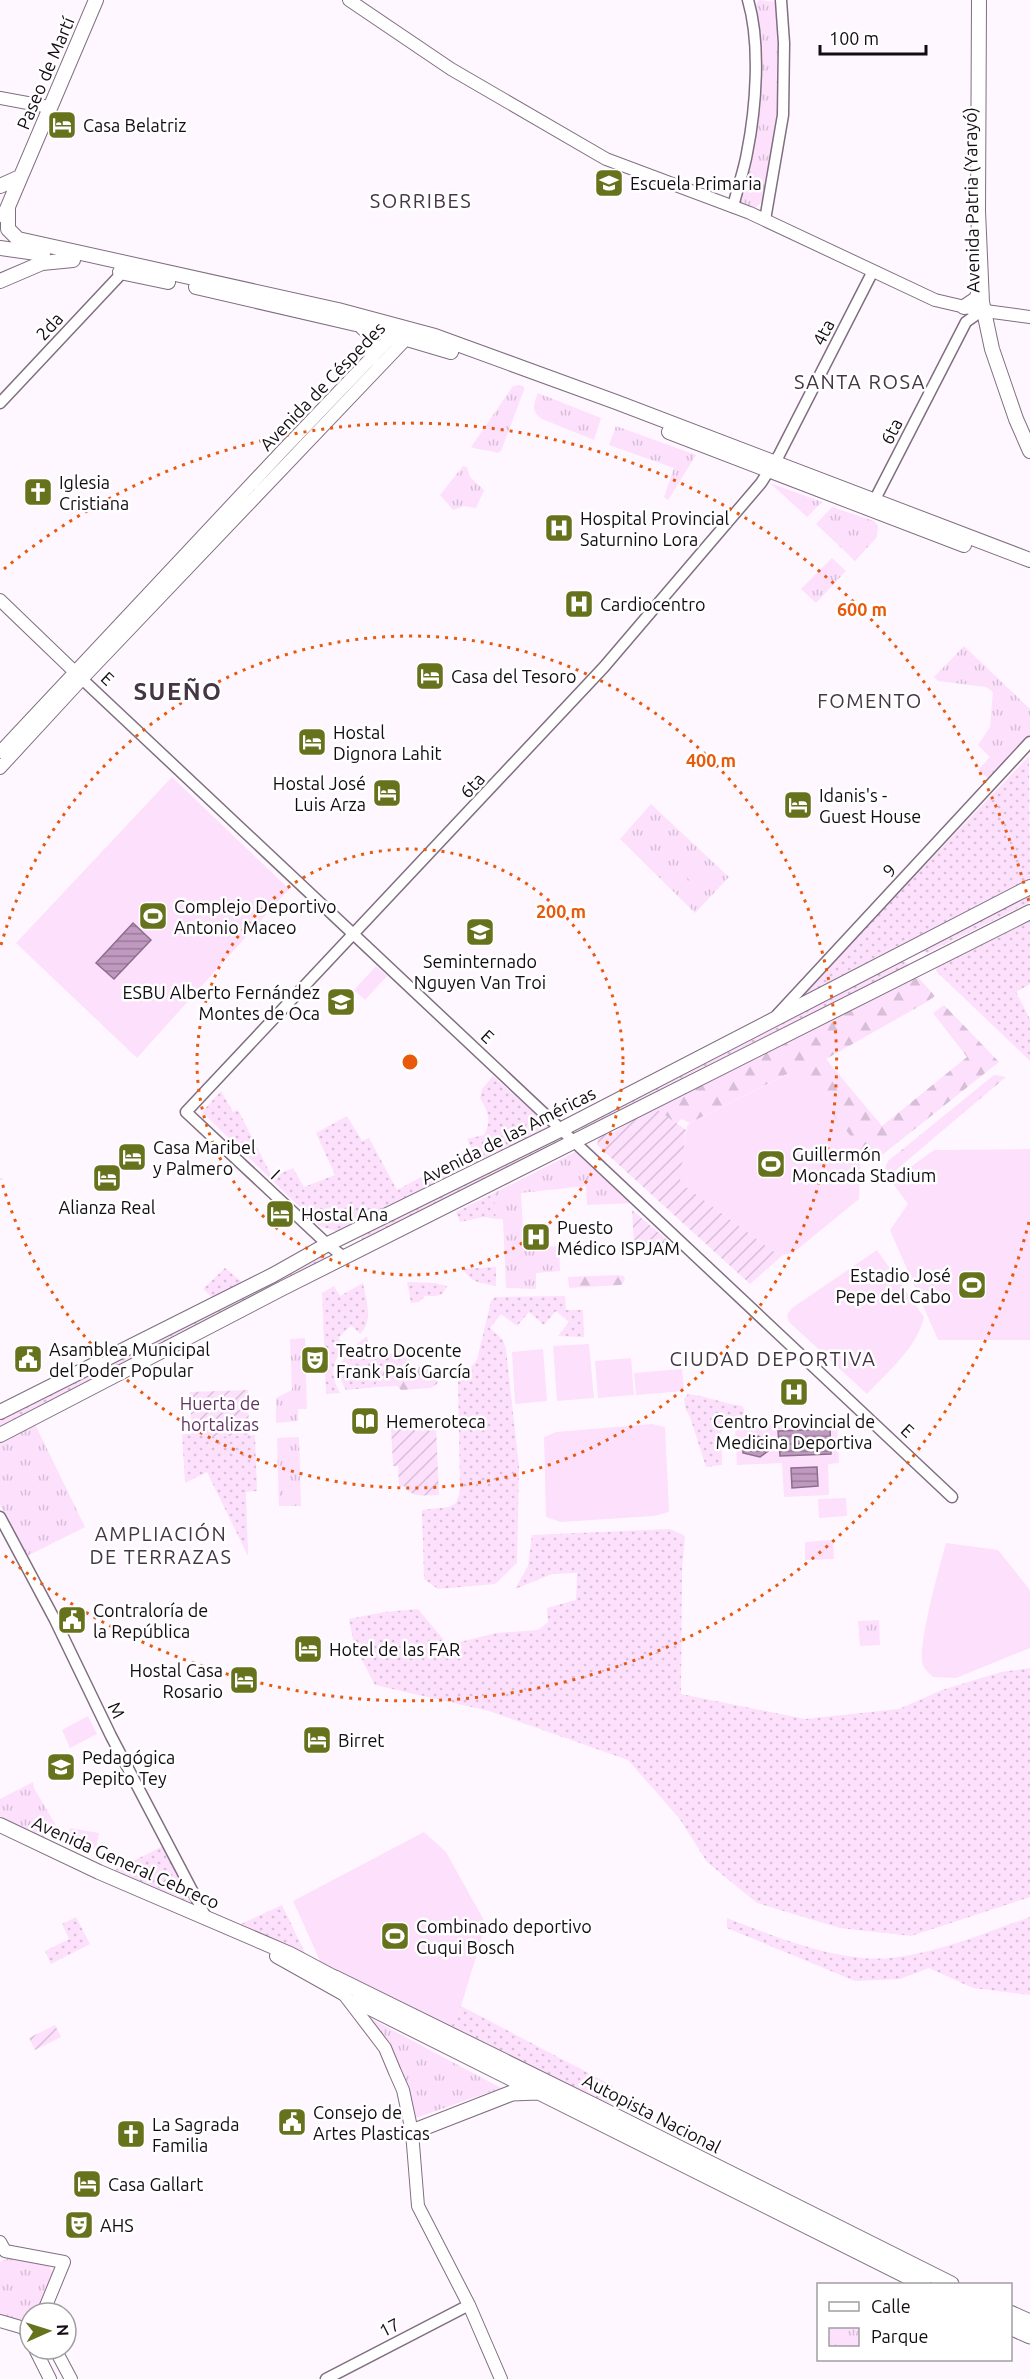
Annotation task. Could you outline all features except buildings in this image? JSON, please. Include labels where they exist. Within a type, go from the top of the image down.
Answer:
[{"type":"highway","name":"Autopista Nacional","points":[[335,1978],[949,2283]]},
{"type":"highway","name":"Autopista Nacional","points":[[343,1993],[921,2283]]},
{"type":"highway","points":[[412,2132],[512,2093],[541,2092]]},
{"type":"highway","points":[[1012,2313],[1030,2322]]},
{"type":"highway","points":[[1012,2327],[1030,2336]]},
{"type":"main road","name":"Paseo de Martí","points":[[0,228],[96,0]]},
{"type":"main road","points":[[349,0],[451,69],[606,159],[765,220],[935,300],[1030,317]]},
{"type":"main road","name":"Avenida Patria (Yarayó)","points":[[979,0],[984,38],[987,311],[992,349],[1016,419],[1030,451]]},
{"type":"main road","name":"Avenida Patria (Yarayó)","points":[[987,0],[978,211],[981,287],[987,311],[1030,428]]},
{"type":"main road","points":[[0,98],[50,107]]},
{"type":"main road","points":[[0,186],[20,177]]},
{"type":"main road","points":[[8,208],[8,229],[18,238],[232,285],[403,333],[773,467],[1030,569]]},
{"type":"main road","points":[[0,240],[30,242]]},
{"type":"main road","points":[[0,249],[74,260],[122,273],[242,297],[360,326],[403,333]]},
{"type":"main road","points":[[0,281],[42,263],[74,260]]},
{"type":"main road","points":[[964,307],[976,299],[981,287]]},
{"type":"main road","points":[[360,326],[372,336],[372,358]]},
{"type":"main road","name":"Avenida de Céspedes","points":[[0,768],[78,675],[372,358],[403,333]]},
{"type":"main road","name":"Avenida de Céspedes","points":[[0,752],[78,675],[403,333]]},
{"type":"main road","points":[[872,505],[1030,560]]},
{"type":"main road","name":"E","points":[[0,600],[78,675]]},
{"type":"main road","name":"Avenida de las Américas","points":[[0,1412],[263,1280],[328,1244],[562,1130],[1030,887]]},
{"type":"main road","name":"Avenida de las Américas","points":[[0,1435],[1030,912]]},
{"type":"main road","name":"Avenida General Cebreco","points":[[0,1825],[79,1864],[290,1954],[335,1978],[343,1993],[385,2048],[403,2090],[412,2132],[418,2206],[469,2305],[501,2379]]},
{"type":"main road","name":"Avenida General Cebreco","points":[[237,1931],[303,1972],[343,1993]]},
{"type":"main road","points":[[2,2249],[64,2262],[47,2301]]},
{"type":"main road","points":[[0,2321],[18,2324]]},
{"type":"main road","points":[[41,2361],[50,2379]]},
{"type":"main road","points":[[61,2361],[70,2379]]},
{"type":"street","points":[[733,207],[747,153],[754,97],[755,43],[749,0]]},
{"type":"street","points":[[765,220],[783,115],[784,43],[781,1]]},
{"type":"street","name":"4ta","points":[[773,467],[873,271]]},
{"type":"street","name":"2da","points":[[0,403],[122,273]]},
{"type":"street","name":"6ta","points":[[872,505],[966,322],[987,311]]},
{"type":"street","name":"6ta","points":[[186,1112],[604,668],[773,467]]},
{"type":"street","name":"E","points":[[78,675],[952,1497]]},
{"type":"street","name":"9","points":[[772,1020],[1030,742]]},
{"type":"street","name":"I","points":[[186,1112],[345,1258]]},
{"type":"street","name":"M","points":[[0,1518],[56,1620],[111,1736],[206,1917]]},
{"type":"street","name":"17","points":[[326,2379],[469,2305]]},
{"type":"green space","points":[[759,0],[776,2],[780,46],[780,90],[776,133],[765,191],[760,203],[753,209],[743,206],[740,200],[758,42],[755,6]]},
{"type":"green space","points":[[513,386],[524,387],[524,390],[501,451],[497,453],[471,447]]},
{"type":"green space","points":[[538,393],[601,418],[594,440],[538,416],[534,407]]},
{"type":"green space","points":[[616,426],[696,455],[668,500],[664,497],[674,468],[609,445]]},
{"type":"green space","points":[[463,466],[467,467],[470,477],[484,490],[476,508],[464,506],[453,510],[440,495]]},
{"type":"green space","points":[[770,483],[822,502],[807,517]]},
{"type":"green space","points":[[832,507],[874,521],[878,526],[877,537],[855,561],[816,524]]},
{"type":"green space","points":[[832,558],[846,571],[816,603],[801,589]]},
{"type":"green space","points":[[964,646],[1030,709],[1030,735],[989,779],[978,770],[990,757],[978,745],[990,727],[993,692],[986,687],[938,681],[934,677]]},
{"type":"green space","points":[[1029,756],[1030,883],[794,1003]]},
{"type":"green space","name":"Complejo Deportivo Antonio Maceo","points":[[172,777],[289,889],[137,1058],[16,943]]},
{"type":"green space","points":[[651,804],[729,877],[695,913],[620,839]]},
{"type":"green space","points":[[693,852],[718,878],[703,893],[677,868]]},
{"type":"green space","points":[[1030,893],[1030,902],[927,953],[922,951]]},
{"type":"green space","points":[[1030,921],[1030,984],[1016,992],[1030,1019],[1030,1061],[936,971],[937,967]]},
{"type":"green space","points":[[902,961],[907,963],[908,967],[581,1131],[581,1124]]},
{"type":"green space","points":[[376,966],[387,976],[365,1000],[354,990]]},
{"type":"green space","points":[[917,976],[935,996],[826,1059],[882,1126],[967,1057],[933,1013],[944,1005],[999,1062],[872,1163],[805,1080],[787,1074],[690,1123],[681,1119],[676,1125],[652,1106]]},
{"type":"green space","name":"Guillermón Moncada Stadium","points":[[788,1074],[797,1075],[805,1080],[861,1149],[859,1199],[793,1253],[783,1255],[773,1251],[682,1184],[680,1180],[687,1126],[690,1123]]},
{"type":"green space","points":[[994,1075],[1006,1077],[890,1175],[885,1169],[888,1161]]},
{"type":"green space","points":[[493,1076],[551,1128],[339,1232],[319,1226],[202,1112],[221,1091],[233,1112],[238,1110],[272,1177],[293,1168],[304,1187],[335,1175],[316,1133],[347,1116],[362,1141],[369,1138],[397,1190],[421,1177],[425,1182],[448,1169],[445,1164],[472,1150],[467,1139],[484,1135],[488,1124],[487,1112],[480,1098],[482,1089]]},
{"type":"green space","points":[[652,1106],[686,1130],[682,1184],[773,1251],[783,1255],[750,1284],[597,1145],[599,1135],[611,1134]]},
{"type":"green space","points":[[557,1137],[563,1142],[361,1242],[362,1236]]},
{"type":"green space","name":"Estadio José Pepe del Cabo","points":[[1030,1149],[1030,1340],[938,1340],[890,1230],[908,1204],[891,1181],[934,1150]]},
{"type":"green space","points":[[577,1151],[634,1203],[587,1205],[586,1186],[521,1193],[524,1248],[559,1246],[560,1271],[536,1273],[536,1289],[506,1288],[503,1219],[496,1219],[494,1193]]},
{"type":"green space","points":[[494,1193],[496,1219],[484,1217],[460,1222],[456,1212]]},
{"type":"green space","points":[[632,1210],[671,1243],[634,1246]]},
{"type":"green space","points":[[877,1250],[924,1317],[908,1349],[867,1394],[789,1322],[787,1315],[792,1308]]},
{"type":"green space","points":[[323,1255],[328,1259],[110,1372],[108,1370],[109,1365]]},
{"type":"green space","points":[[496,1267],[496,1286],[473,1280],[463,1269]]},
{"type":"green space","points":[[225,1268],[242,1282],[213,1298],[203,1289]]},
{"type":"green space","points":[[624,1276],[625,1280],[621,1285],[569,1288],[568,1277]]},
{"type":"green space","points":[[407,1282],[447,1286],[441,1294],[425,1296],[419,1302],[411,1303]]},
{"type":"green space","points":[[363,1283],[368,1310],[367,1323],[360,1334],[351,1325],[338,1338],[346,1346],[337,1357],[334,1368],[335,1380],[340,1393],[326,1394],[322,1293],[334,1286],[340,1296]]},
{"type":"green space","points":[[565,1296],[566,1310],[583,1310],[584,1337],[558,1336],[569,1322],[556,1311],[544,1325],[529,1312],[517,1326],[501,1314],[490,1328],[503,1340],[506,1349],[519,1467],[517,1563],[495,1584],[438,1589],[424,1579],[422,1510],[449,1507],[456,1503],[460,1491],[458,1382],[477,1360],[491,1301],[495,1297]]},
{"type":"green space","points":[[367,1336],[370,1352],[378,1358],[403,1350],[410,1357],[411,1366],[378,1370],[374,1375],[377,1387],[346,1390],[340,1373],[343,1359]]},
{"type":"green space","points":[[305,1338],[307,1409],[298,1409],[298,1421],[276,1423],[276,1398],[292,1390],[290,1339]]},
{"type":"green space","points":[[589,1344],[594,1398],[557,1401],[553,1346]]},
{"type":"green space","points":[[543,1349],[547,1401],[515,1404],[512,1352]]},
{"type":"green space","points":[[631,1358],[634,1395],[598,1398],[595,1361]]},
{"type":"green space","points":[[439,1365],[438,1383],[431,1388],[401,1390],[397,1386],[377,1387],[374,1375],[378,1370]]},
{"type":"green space","points":[[682,1369],[684,1391],[636,1395],[634,1373]]},
{"type":"green space","points":[[92,1373],[98,1375],[99,1378],[0,1430],[0,1419]]},
{"type":"green space","name":"Huerta de hortalizas","points":[[248,1390],[249,1435],[211,1437],[201,1433],[192,1433],[190,1392]]},
{"type":"green space","points":[[688,1394],[742,1406],[744,1409],[744,1426],[721,1427],[722,1465],[706,1467],[686,1410],[684,1399]]},
{"type":"green space","points":[[416,1416],[417,1427],[436,1426],[439,1495],[415,1495],[404,1486],[399,1487],[398,1466],[393,1466],[391,1428],[400,1428],[400,1417]]},
{"type":"green space","points":[[837,1421],[839,1463],[828,1464],[829,1495],[784,1497],[782,1463],[737,1465],[735,1426]]},
{"type":"green space","points":[[35,1424],[85,1527],[27,1556],[0,1505],[0,1442]]},
{"type":"green space","points":[[652,1424],[665,1427],[669,1512],[654,1516],[561,1522],[546,1517],[544,1437],[556,1432]]},
{"type":"green space","points":[[201,1433],[211,1437],[255,1435],[257,1491],[246,1492],[248,1556],[207,1472],[185,1483],[182,1434]]},
{"type":"green space","points":[[299,1437],[301,1506],[279,1506],[277,1438]]},
{"type":"green space","points":[[846,1498],[847,1516],[819,1518],[818,1499]]},
{"type":"green space","points":[[670,1529],[685,1536],[682,1570],[681,1694],[805,1719],[899,1709],[942,1690],[1001,1672],[1030,1668],[1030,1897],[911,1936],[840,1928],[757,1903],[707,1862],[679,1818],[628,1760],[489,1711],[375,1685],[354,1645],[349,1619],[384,1612],[418,1609],[448,1645],[496,1633],[538,1630],[548,1622],[547,1608],[576,1600],[577,1573],[552,1574],[515,1589],[528,1566],[532,1535]]},
{"type":"green space","points":[[833,1540],[834,1559],[805,1560],[805,1542]]},
{"type":"green space","points":[[946,1543],[998,1550],[1030,1590],[1030,1648],[956,1678],[933,1677],[923,1666],[922,1657],[930,1606]]},
{"type":"green space","points":[[879,1620],[880,1645],[860,1646],[858,1621]]},
{"type":"green space","points":[[88,1716],[97,1734],[70,1748],[62,1730]]},
{"type":"green space","points":[[33,1782],[34,1788],[58,1829],[41,1838],[0,1816],[0,1799]]},
{"type":"green space","points":[[70,1828],[99,1833],[96,1849],[67,1844]]},
{"type":"green space","name":"Combinado deportivo Cuqui Bosch","points":[[424,1832],[446,1852],[486,1924],[461,2006],[451,2028],[322,1965],[293,1901]]},
{"type":"green space","points":[[163,1846],[193,1907],[113,1871]]},
{"type":"green space","points":[[282,1905],[307,1957],[241,1924]]},
{"type":"green space","points":[[76,1917],[90,1944],[51,1964],[45,1951],[69,1939],[62,1924]]},
{"type":"green space","points":[[1030,1917],[1030,1995],[973,1988],[929,1968],[900,1979],[855,1981],[727,1928],[727,1918],[810,1948],[845,1956],[883,1958],[926,1952],[948,1946]]},
{"type":"green space","points":[[315,1949],[461,2006],[613,2086],[609,2105],[322,1965]]},
{"type":"green space","points":[[366,2016],[501,2088],[413,2119]]},
{"type":"green space","points":[[55,2025],[61,2037],[35,2050],[29,2038]]},
{"type":"green space","points":[[8,2258],[48,2265],[53,2273],[42,2301],[18,2301],[18,2320],[0,2315],[0,2262]]},
{"type":"shaded area","points":[[133,923],[151,940],[114,979],[96,963]]},
{"type":"shaded area","points":[[830,1429],[831,1454],[780,1456],[778,1431]]},
{"type":"shaded area","points":[[758,1436],[768,1441],[768,1451],[760,1457],[743,1453],[743,1441]]},
{"type":"shaded area","points":[[817,1467],[818,1486],[792,1488],[791,1468]]},
{"type":"place","name":"Casa Belatriz","points":[[62,125]]},
{"type":"place","name":"Escuela Primaria","points":[[609,183]]},
{"type":"place","name":"Iglesia Cristiana","points":[[38,492]]},
{"type":"place","name":"Hospital Provincial Saturnino Lora","points":[[559,528]]},
{"type":"place","name":"Cardiocentro","points":[[579,604]]},
{"type":"place","name":"Casa del Tesoro","points":[[430,676]]},
{"type":"place","name":"Hostal Dignora Lahit","points":[[312,742]]},
{"type":"place","name":"Hostal José Luis Arza","points":[[387,793]]},
{"type":"place","name":"Idanis's - Guest House","points":[[798,805]]},
{"type":"place","name":"Complejo Deportivo Antonio Maceo","points":[[153,916]]},
{"type":"place","name":"Seminternado Nguyen Van Troi","points":[[480,932]]},
{"type":"place","name":"ESBU Alberto Fernández Montes de Oca","points":[[341,1002]]},
{"type":"place","name":"Casa Maribel y Palmero","points":[[132,1157]]},
{"type":"place","name":"Guillermón Moncada Stadium","points":[[771,1164]]},
{"type":"place","name":"Alianza Real","points":[[107,1178]]},
{"type":"place","name":"Hostal Ana","points":[[280,1214]]},
{"type":"place","name":"Puesto Médico ISPJAM","points":[[536,1237]]},
{"type":"place","name":"Estadio José Pepe del Cabo","points":[[972,1285]]},
{"type":"place","name":"Asamblea Municipal del Poder Popular","points":[[28,1359]]},
{"type":"place","name":"Teatro Docente Frank País García","points":[[315,1360]]},
{"type":"place","name":"Centro Provincial de Medicina Deportiva","points":[[794,1392]]},
{"type":"place","name":"Hemeroteca","points":[[365,1421]]},
{"type":"place","name":"Contraloría de la República","points":[[72,1620]]},
{"type":"place","name":"Hotel de las FAR","points":[[308,1649]]},
{"type":"place","name":"Hostal Casa Rosario","points":[[244,1680]]},
{"type":"place","name":"Birret","points":[[317,1740]]},
{"type":"place","name":"Pedagógica Pepito Tey","points":[[61,1767]]},
{"type":"place","name":"Combinado deportivo Cuqui Bosch","points":[[395,1936]]},
{"type":"place","name":"Consejo de Artes Plasticas","points":[[292,2122]]},
{"type":"place","name":"La Sagrada Familia","points":[[131,2134]]},
{"type":"place","name":"Casa Gallart","points":[[87,2184]]},
{"type":"place","name":"AHS","points":[[79,2225]]},
{"type":"district","name":"SORRIBES","points":[[421,200]]},
{"type":"district","name":"SANTA ROSA","points":[[860,381]]},
{"type":"district","name":"SUEÑO","points":[[178,691]]},
{"type":"district","name":"FOMENTO","points":[[870,700]]},
{"type":"district","name":"CIUDAD DEPORTIVA","points":[[773,1358]]},
{"type":"district","name":"AMPLIACIÓN DE TERRAZAS","points":[[161,1544]]}]
